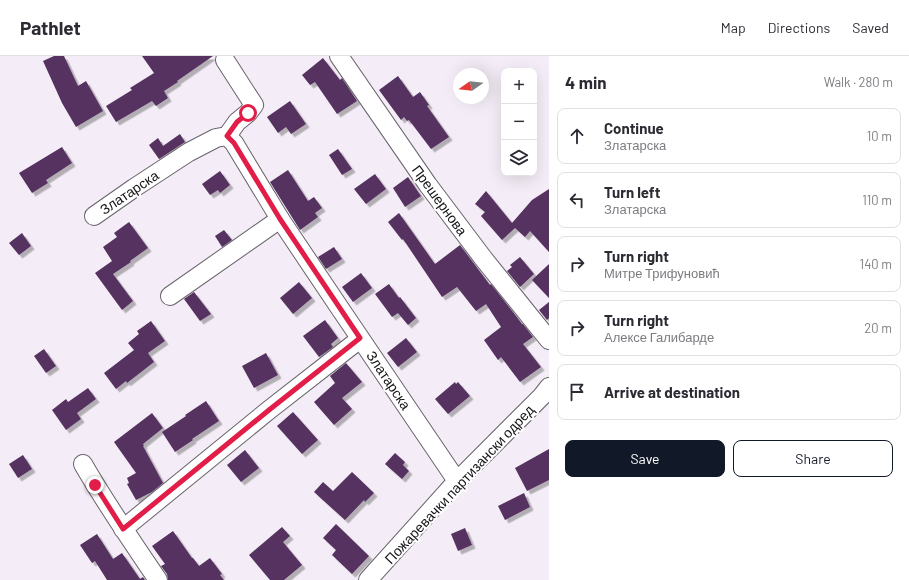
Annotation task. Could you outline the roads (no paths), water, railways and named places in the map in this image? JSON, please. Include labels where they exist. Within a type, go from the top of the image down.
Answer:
[{"type":"street","name":"Прешернова","points":[[339,56],[433,191],[483,258],[549,340]]},
{"type":"street","points":[[226,60],[254,105],[248,113],[237,122],[227,136]]},
{"type":"street","name":"Златарска","points":[[94,216],[189,152],[216,138],[227,136],[234,143],[280,219],[457,481]]},
{"type":"street","points":[[170,296],[280,219]]},
{"type":"street","points":[[123,529],[360,338]]},
{"type":"street","name":"Пожаревачки партизански одред","points":[[368,580],[457,481],[542,396],[549,387]]},
{"type":"street","points":[[83,464],[123,529],[158,580]]}]
